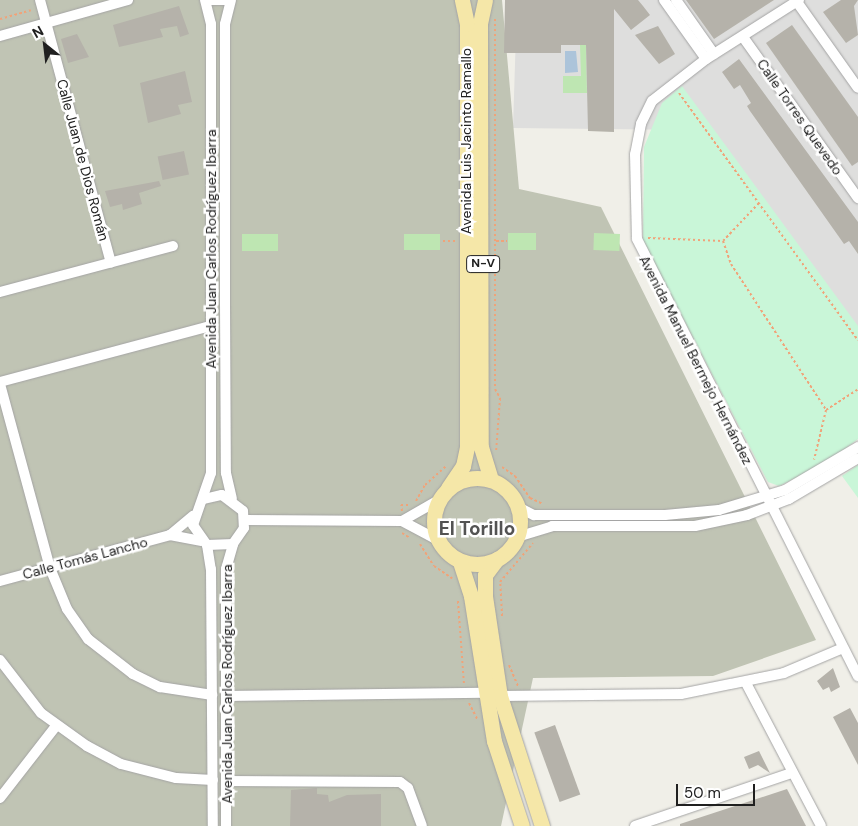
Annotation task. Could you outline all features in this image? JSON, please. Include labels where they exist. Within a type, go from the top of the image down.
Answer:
[{"type":"main road","name":"Avenida Luis Jacinto Ramallo","points":[[448,488],[464,466],[468,447],[466,24],[462,0]]},
{"type":"main road","name":"Avenida Luis Jacinto Ramallo","points":[[486,0],[480,24],[483,193],[481,446],[490,479]]},
{"type":"main road","points":[[522,826],[502,769],[484,694],[471,596],[460,562],[437,540],[433,514],[437,501],[448,488],[461,480],[490,479],[503,486],[518,507],[517,537],[485,575],[485,596],[500,696],[542,826]]},
{"type":"main road","points":[[460,562],[481,565],[497,559]]},
{"type":"street","points":[[0,36],[128,0]]},
{"type":"street","name":"Avenida Juan Carlos Rodríguez Ibarra","points":[[204,499],[211,473],[211,24],[205,0]]},
{"type":"street","points":[[210,0],[228,0]]},
{"type":"street","name":"Avenida Juan Carlos Rodríguez Ibarra","points":[[231,0],[225,24],[225,304],[226,472],[232,498]]},
{"type":"street","points":[[664,0],[710,56]]},
{"type":"street","points":[[676,0],[710,56]]},
{"type":"street","points":[[798,1],[858,88]]},
{"type":"street","name":"Avenida Manuel Bermejo Hernández","points":[[798,1],[710,56],[671,84],[652,101],[641,124],[635,154],[637,239],[858,676]]},
{"type":"street","name":"Calle Juan de Dios Román","points":[[39,3],[111,263]]},
{"type":"street","name":"Calle Torres Quevedo","points":[[742,36],[858,198]]},
{"type":"street","points":[[0,292],[173,246]]},
{"type":"street","points":[[211,326],[0,383],[50,568],[66,609],[88,639],[112,660],[160,687],[212,695]]},
{"type":"street","points":[[518,507],[534,515],[665,515],[769,503],[858,447]]},
{"type":"street","points":[[517,537],[552,526],[695,526],[769,503],[858,458]]},
{"type":"street","points":[[215,495],[232,498],[245,520],[241,536],[232,544],[204,543],[193,516],[204,499],[215,495]]},
{"type":"street","points":[[402,521],[437,501]]},
{"type":"street","name":"Calle Tomás Lancho","points":[[0,581],[170,535],[193,516]]},
{"type":"street","points":[[245,520],[402,521],[437,540]]},
{"type":"street","name":"Calle Tomás Lancho","points":[[170,535],[204,543]]},
{"type":"street","name":"Avenida Juan Carlos Rodríguez Ibarra","points":[[204,543],[212,695],[213,826]]},
{"type":"street","name":"Avenida Juan Carlos Rodríguez Ibarra","points":[[226,826],[226,569],[232,544]]},
{"type":"street","points":[[500,696],[681,694],[746,683],[844,648]]},
{"type":"street","points":[[0,660],[22,692],[56,726],[121,764],[176,778],[213,780]]},
{"type":"street","points":[[746,683],[821,826]]},
{"type":"street","points":[[226,696],[484,694]]},
{"type":"street","points":[[0,798],[56,726]]},
{"type":"street","points":[[635,826],[792,772]]},
{"type":"street","points":[[226,781],[400,782],[408,788],[422,826]]},
{"type":"path","points":[[0,19],[39,3]]},
{"type":"path","points":[[494,14],[496,389],[500,398],[496,454]]},
{"type":"path","points":[[671,84],[858,340]]},
{"type":"path","points":[[637,239],[723,241],[758,203]]},
{"type":"path","points":[[723,241],[731,264],[826,410],[812,477]]},
{"type":"path","points":[[826,410],[858,389]]},
{"type":"path","points":[[497,463],[515,476],[530,498],[553,510],[552,515]]},
{"type":"path","points":[[502,619],[500,582],[539,539]]},
{"type":"path","points":[[507,655],[520,695]]},
{"type":"shaded area","points":[[0,0],[502,0],[519,189],[601,207],[816,640],[713,676],[533,678],[501,826],[0,826]]},
{"type":"shaded area","points":[[517,0],[858,0],[858,360],[692,130],[513,128]]},
{"type":"green space","points":[[580,45],[586,45],[587,93],[563,93],[563,76],[581,76]]},
{"type":"green space","points":[[682,86],[858,326],[858,439],[826,463],[779,486],[768,482],[643,241],[644,147],[662,103]]},
{"type":"green space","points":[[508,233],[536,233],[536,250],[508,250]]},
{"type":"green space","points":[[594,233],[620,234],[619,251],[593,250]]},
{"type":"green space","points":[[242,234],[278,234],[278,251],[242,251]]},
{"type":"green space","points":[[404,234],[440,234],[440,250],[404,250]]},
{"type":"green space","points":[[858,465],[858,498],[842,476]]},
{"type":"water","points":[[565,51],[576,51],[578,72],[565,73]]},
{"type":"building","points":[[505,0],[638,0],[643,6],[650,15],[631,30],[614,9],[614,132],[588,131],[586,45],[561,45],[561,53],[504,53]]},
{"type":"building","points":[[686,0],[774,0],[714,39]]},
{"type":"building","points":[[841,0],[858,0],[854,6],[858,35],[846,43],[823,12]]},
{"type":"building","points":[[179,6],[189,34],[180,37],[177,26],[160,29],[163,37],[119,47],[113,25]]},
{"type":"building","points":[[792,25],[858,117],[858,162],[852,166],[766,43]]},
{"type":"building","points":[[658,26],[675,54],[659,64],[635,35]]},
{"type":"building","points":[[77,34],[89,57],[68,63],[61,39]]},
{"type":"building","points":[[739,59],[858,222],[858,254],[849,241],[844,244],[750,111],[747,106],[751,103],[740,85],[734,89],[722,72]]},
{"type":"building","points":[[185,71],[192,102],[178,105],[181,114],[148,123],[140,83]]},
{"type":"building","points":[[184,151],[189,174],[163,180],[158,157]]},
{"type":"building","points":[[159,181],[161,186],[139,193],[142,204],[123,210],[122,204],[110,207],[105,191]]},
{"type":"building","points":[[833,668],[840,687],[831,692],[829,687],[823,690],[817,681]]},
{"type":"building","points":[[850,708],[858,723],[858,765],[833,717]]},
{"type":"building","points":[[555,725],[580,795],[560,802],[534,733]]},
{"type":"building","points":[[759,751],[770,773],[758,765],[749,769],[744,757]]},
{"type":"building","points":[[317,788],[317,794],[328,795],[329,802],[347,795],[381,794],[381,826],[290,826],[291,790]]},
{"type":"building","points":[[787,789],[806,826],[680,826],[680,824]]},
{"type":"district","name":"El Torillo","points":[[477,529]]}]
